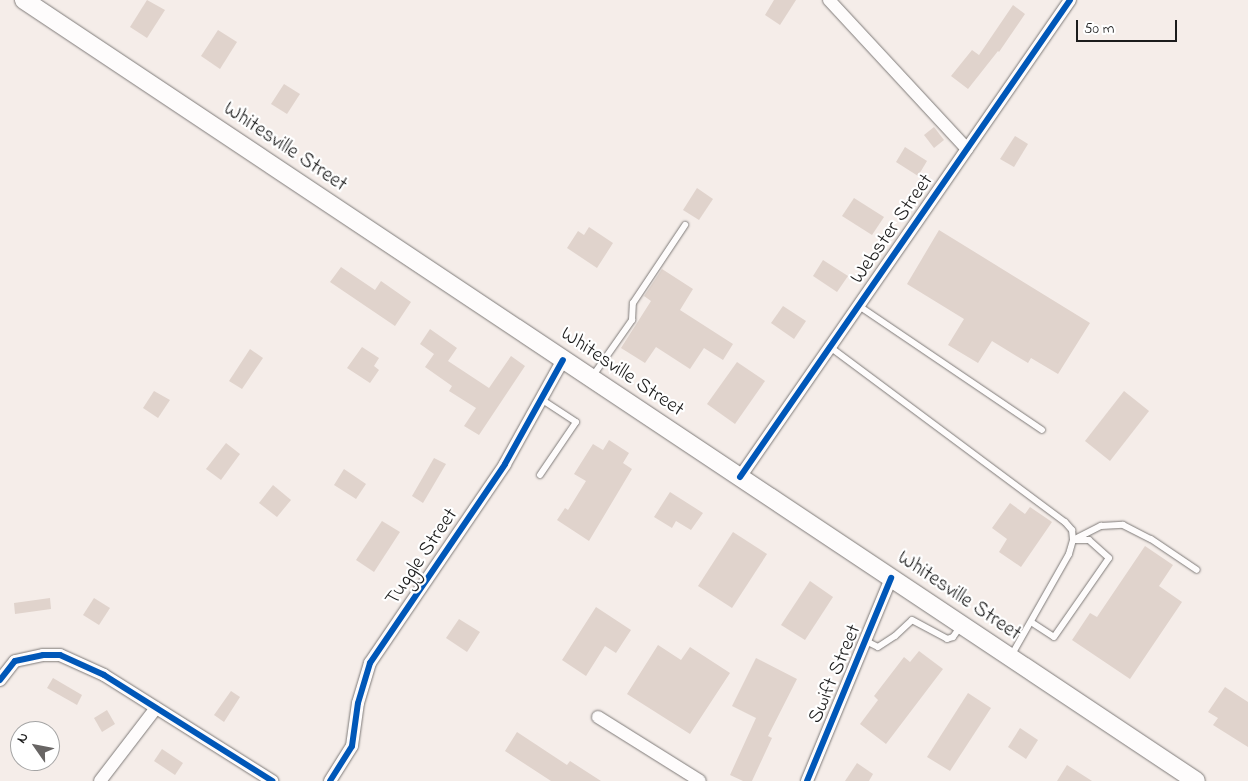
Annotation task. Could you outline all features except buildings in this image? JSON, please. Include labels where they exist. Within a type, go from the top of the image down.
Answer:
[{"type":"main road","name":"Whitesville Street","points":[[24,0],[1196,781]]},
{"type":"street","points":[[829,0],[967,149]]},
{"type":"street","name":"Webster Street","points":[[740,477],[1070,0]]},
{"type":"street","name":"Tuggle Street","points":[[330,781],[352,746],[358,703],[370,663],[505,464],[563,360]]},
{"type":"street","name":"Swift Street","points":[[806,781],[891,578]]},
{"type":"street","points":[[0,680],[15,661],[43,655],[60,655],[104,675],[272,781]]},
{"type":"street","points":[[100,781],[156,708]]},
{"type":"street","points":[[598,716],[700,781]]},
{"type":"lane","points":[[591,378],[632,320],[633,303],[685,225]]},
{"type":"lane","points":[[859,306],[1042,430]]},
{"type":"lane","points":[[830,347],[1065,522],[1072,530],[1073,540],[1069,554],[1010,657]]},
{"type":"lane","points":[[540,475],[576,422],[541,399]]},
{"type":"lane","points":[[1073,540],[1101,526],[1123,525],[1151,539],[1197,570]]},
{"type":"lane","points":[[1031,622],[1054,637],[1109,558],[1089,540],[1073,540]]},
{"type":"lane","points":[[866,641],[878,648],[895,636],[912,620],[947,639],[953,637],[962,625]]},
{"type":"cycle path","points":[[740,477],[1070,0]]},
{"type":"cycle path","points":[[330,781],[352,746],[358,703],[370,663],[505,464],[563,360]]},
{"type":"cycle path","points":[[807,781],[891,578]]},
{"type":"cycle path","points":[[0,680],[15,661],[43,655],[60,655],[104,675],[272,781]]}]
